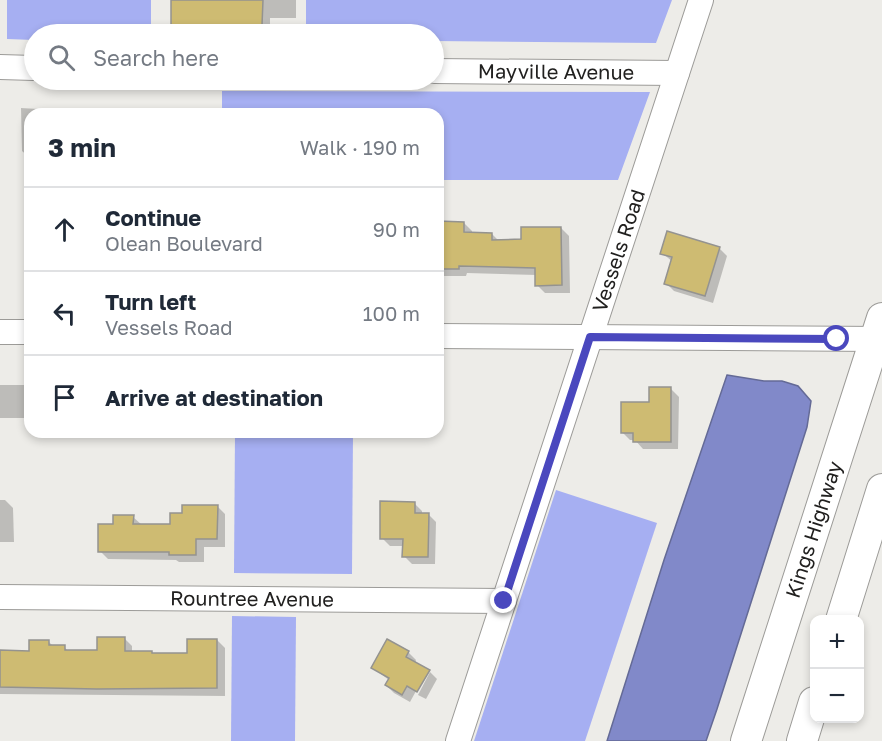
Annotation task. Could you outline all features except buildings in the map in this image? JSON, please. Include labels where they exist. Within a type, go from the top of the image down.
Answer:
[{"type":"main road","name":"Kings Highway","points":[[746,741],[880,332]]},
{"type":"main road","points":[[843,615],[882,489]]},
{"type":"main road","points":[[802,741],[810,715]]},
{"type":"street","name":"Vessels Road","points":[[458,741],[702,0]]},
{"type":"street","points":[[0,67],[24,68]]},
{"type":"street","name":"Mayville Avenue","points":[[444,71],[677,73]]},
{"type":"street","points":[[0,332],[24,333]]},
{"type":"street","points":[[444,336],[590,337],[880,332]]},
{"type":"street","name":"Rountree Avenue","points":[[0,597],[504,601]]},
{"type":"shaded area","points":[[7,0],[151,0],[151,24],[24,24],[24,40],[7,39]]},
{"type":"shaded area","points":[[306,0],[672,0],[656,43],[444,41],[444,24],[306,24]]},
{"type":"shaded area","points":[[222,91],[650,92],[618,180],[444,180],[444,108],[222,108]]},
{"type":"shaded area","points":[[727,375],[764,381],[782,381],[798,386],[811,401],[807,427],[717,709],[706,741],[607,741],[664,560]]},
{"type":"shaded area","points":[[235,438],[353,438],[352,574],[234,573]]},
{"type":"shaded area","points":[[556,490],[657,523],[585,741],[474,741]]},
{"type":"shaded area","points":[[232,616],[296,617],[295,741],[231,741]]},
{"type":"route","points":[[504,601],[590,337],[837,339]]}]
